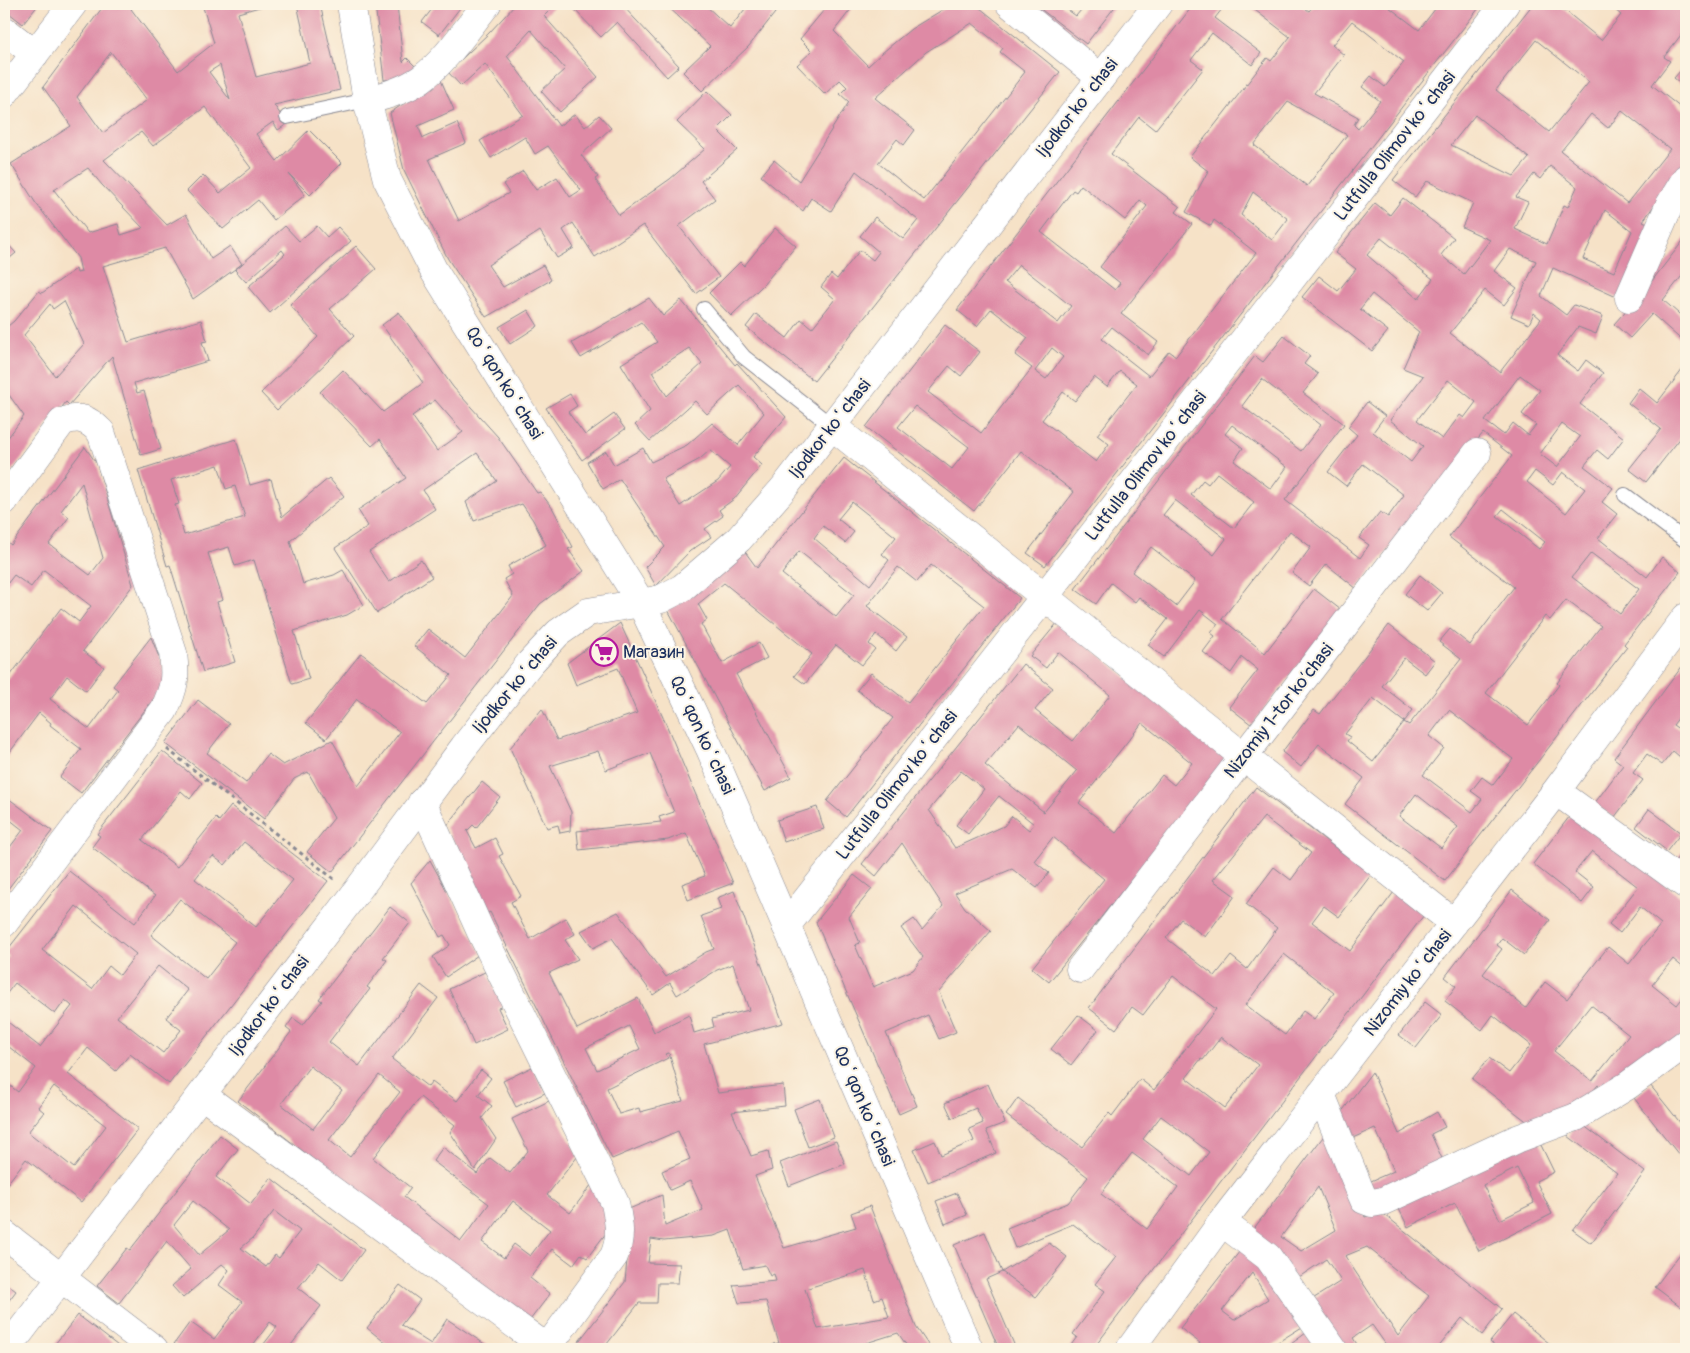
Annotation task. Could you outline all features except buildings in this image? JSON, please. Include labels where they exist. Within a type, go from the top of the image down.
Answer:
[{"type":"street","points":[[4,94],[73,4]]},
{"type":"street","name":"Qoʻqon koʻchasi","points":[[351,4],[367,100],[387,179],[434,271],[641,603],[710,749],[969,1349]]},
{"type":"street","points":[[367,100],[392,94],[421,79],[439,62],[487,4]]},
{"type":"street","points":[[1010,4],[1101,78]]},
{"type":"street","name":"Ijodkor koʻchasi","points":[[7,1349],[354,895],[422,802],[530,663],[558,633],[588,612],[661,599],[682,588],[739,539],[783,489],[1158,4]]},
{"type":"street","name":"Lutfulla Olimov koʻchasi","points":[[786,926],[1045,596],[1504,4]]},
{"type":"street","points":[[4,30],[35,54]]},
{"type":"street","points":[[1629,298],[1669,206],[1686,178]]},
{"type":"street","points":[[4,501],[62,422],[80,418],[92,423],[101,432],[173,653],[176,674],[172,694],[164,710],[4,923]]},
{"type":"street","points":[[832,426],[1454,923]]},
{"type":"street","name":"Nizomiy 1-tor koʼchasi","points":[[1080,968],[1477,453]]},
{"type":"street","name":"Nizomiy koʻchasi","points":[[1130,1349],[1222,1222],[1454,923],[1686,617]]},
{"type":"street","points":[[1556,790],[1686,886]]},
{"type":"street","points":[[202,1095],[548,1349],[614,1256],[619,1244],[619,1223],[615,1203],[480,930],[422,802]]},
{"type":"street","points":[[1321,1094],[1364,1200],[1372,1203],[1383,1201],[1517,1139],[1576,1117],[1627,1086],[1686,1043]]},
{"type":"street","points":[[1222,1222],[1268,1258],[1333,1349]]},
{"type":"street","points":[[4,1234],[154,1349]]},
{"type":"lane","points":[[287,117],[367,100]]},
{"type":"lane","points":[[704,310],[744,358],[832,426]]},
{"type":"lane","points":[[1625,495],[1686,541]]},
{"type":"path","points":[[147,733],[354,895]]},
{"type":"place","name":"Магазин","points":[[604,652]]}]
